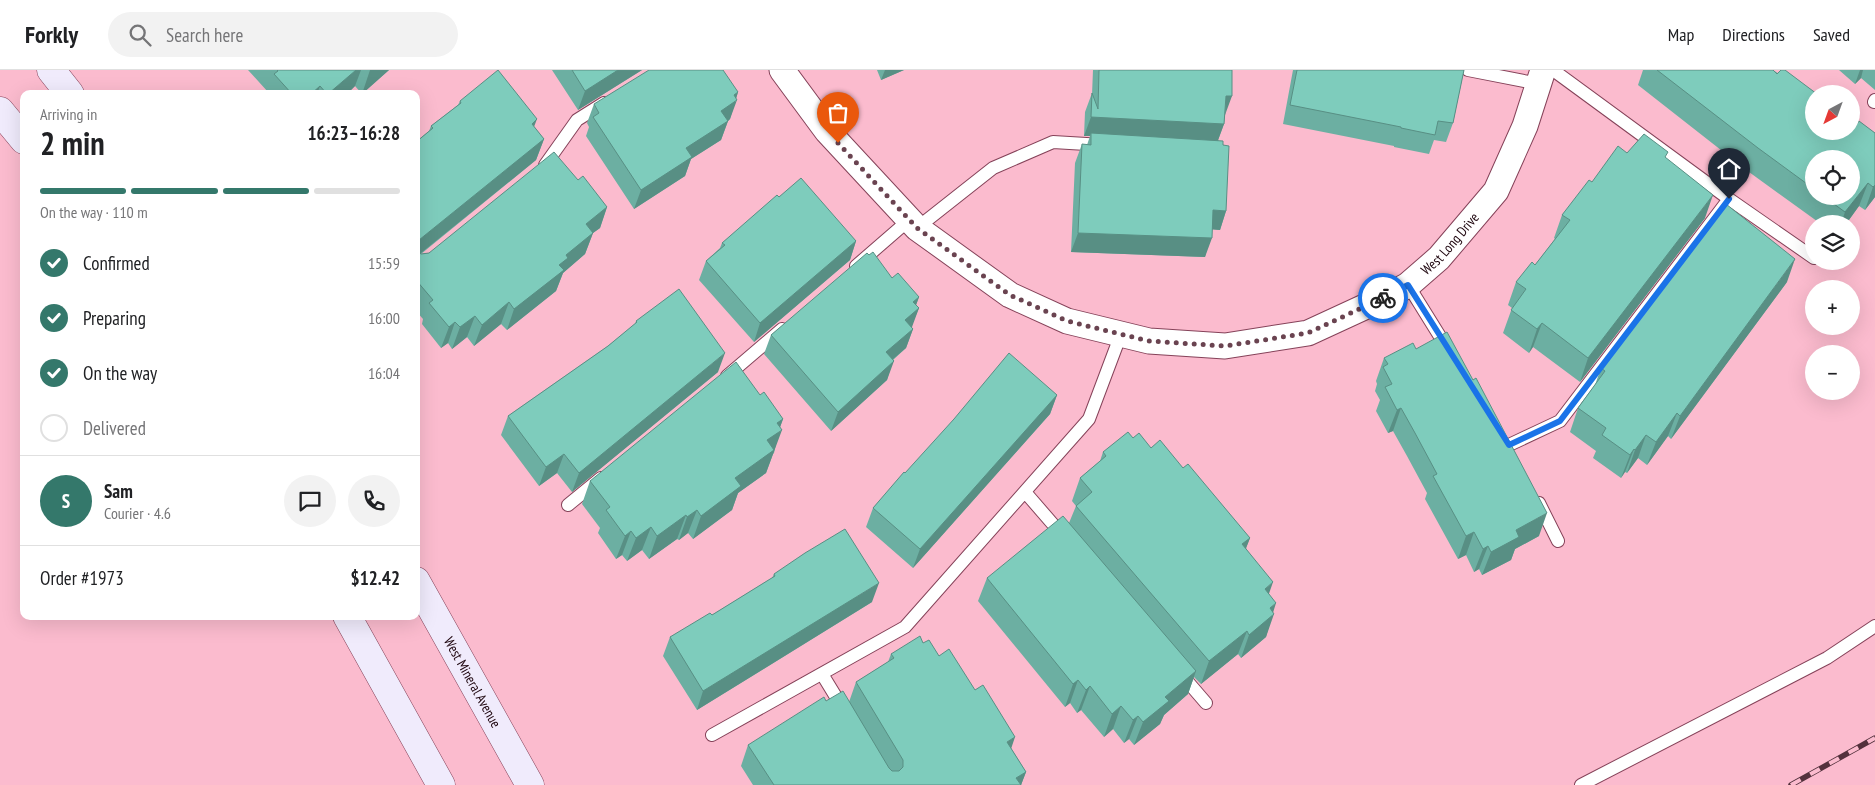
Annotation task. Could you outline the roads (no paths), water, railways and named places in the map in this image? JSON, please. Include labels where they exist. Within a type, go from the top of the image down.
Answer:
[{"type":"main road","points":[[51,70],[67,90]]},
{"type":"main road","points":[[0,111],[20,135]]},
{"type":"main road","name":"West Mineral Avenue","points":[[420,588],[485,701],[530,785]]},
{"type":"main road","points":[[349,620],[441,785]]},
{"type":"street","name":"West Long Drive","points":[[782,70],[827,131],[913,224],[1010,295],[1067,321],[1149,341],[1225,346],[1308,333],[1408,285],[1439,258],[1496,191],[1545,75]]},
{"type":"lane","points":[[1468,70],[1545,75],[1805,251]]},
{"type":"lane","points":[[538,170],[546,163],[577,120],[617,95]]},
{"type":"lane","points":[[849,271],[993,168],[1053,142],[1111,146]]},
{"type":"lane","points":[[1508,445],[1560,421],[1729,199]]},
{"type":"lane","points":[[1408,285],[1455,361]]},
{"type":"lane","points":[[714,386],[790,322]]},
{"type":"lane","points":[[712,735],[905,627],[1089,419],[1121,334]]},
{"type":"lane","points":[[568,505],[614,467]]},
{"type":"lane","points":[[1531,489],[1558,541]]},
{"type":"lane","points":[[1025,492],[1070,545]]},
{"type":"lane","points":[[1581,785],[1826,658],[1875,626]]},
{"type":"lane","points":[[1174,666],[1206,703]]},
{"type":"lane","points":[[822,674],[852,725]]},
{"type":"railway","points":[[1791,785],[1875,738]]}]
